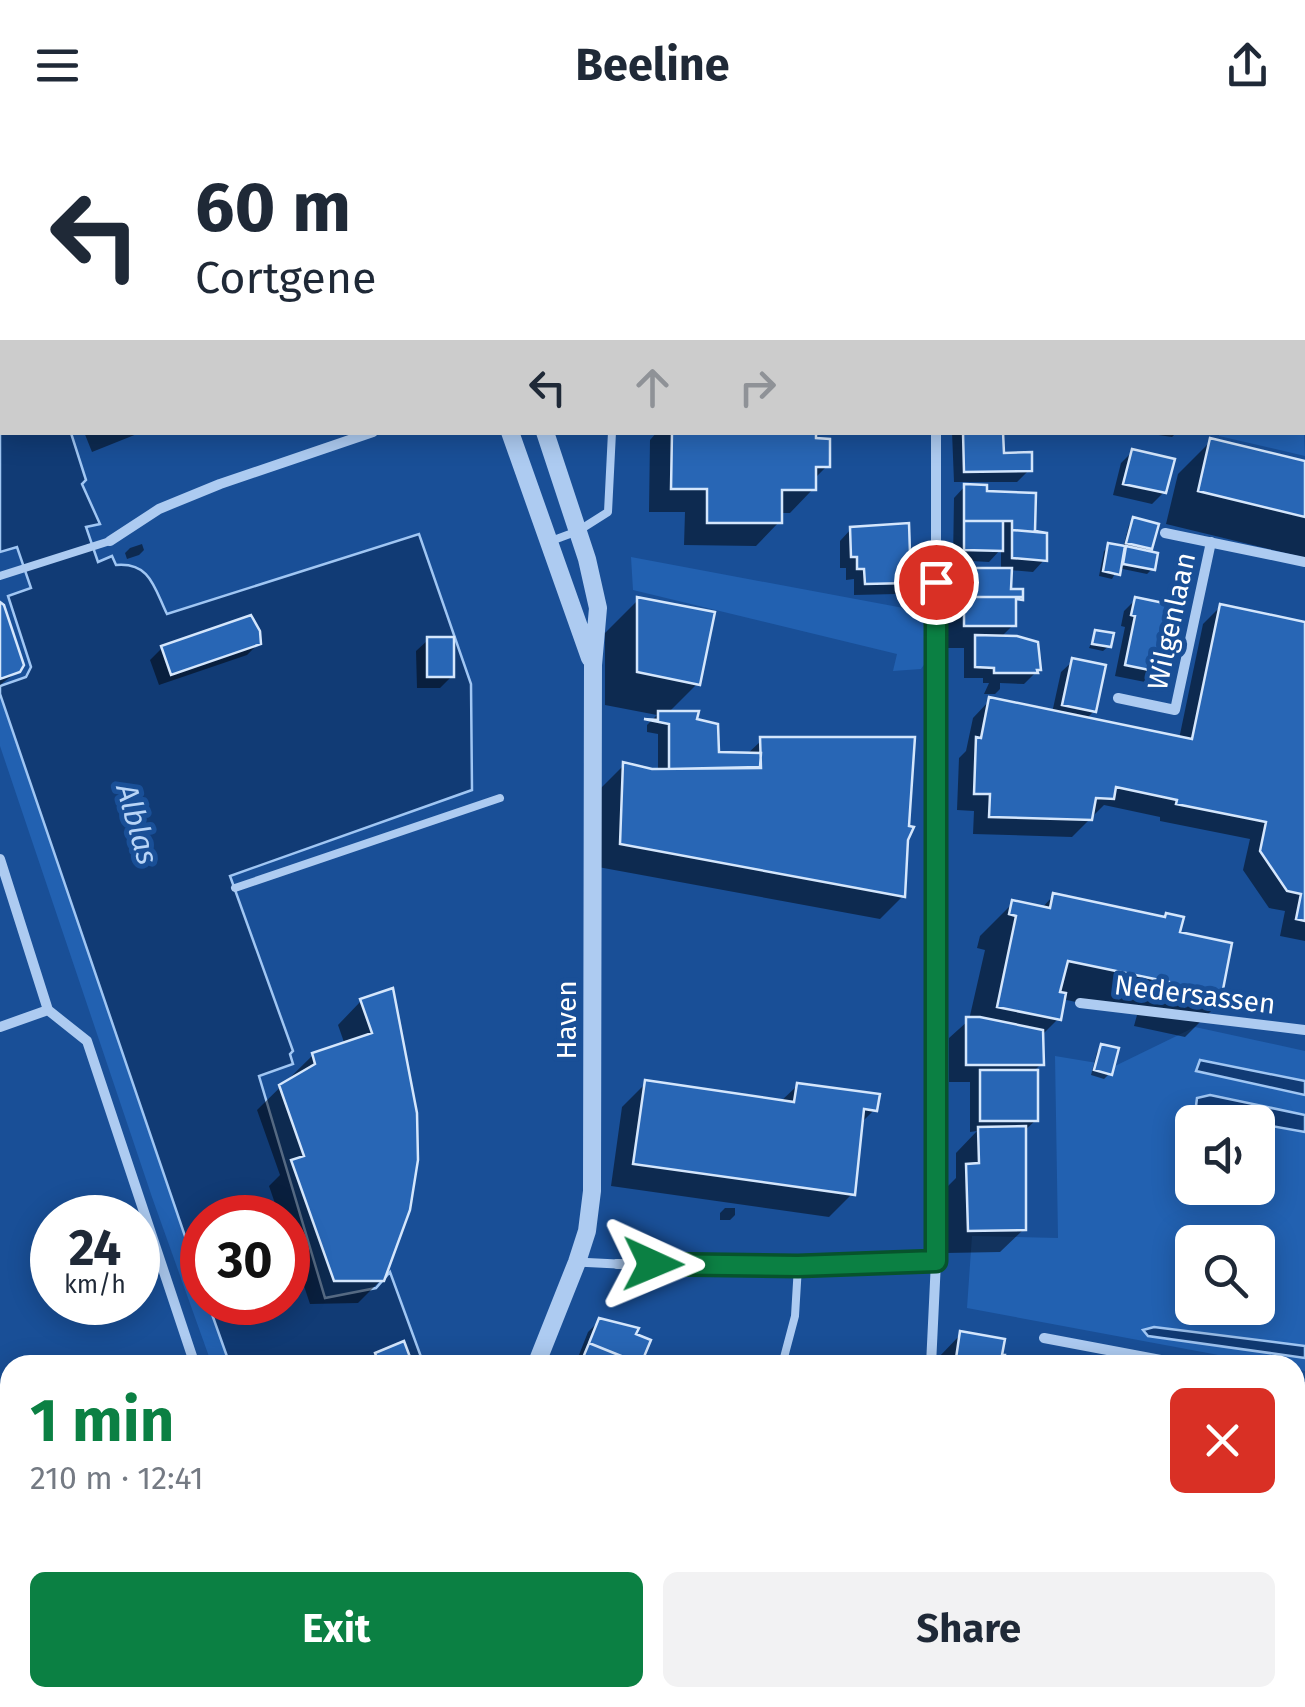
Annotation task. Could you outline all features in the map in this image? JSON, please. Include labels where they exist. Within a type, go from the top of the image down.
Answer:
[{"type":"street","points":[[110,541],[158,509],[364,435]]},
{"type":"street","name":"Haven","points":[[511,435],[592,665]]},
{"type":"street","name":"Haven","points":[[540,1355],[587,1230],[593,1153],[592,665],[598,608],[578,531],[546,435]]},
{"type":"street","points":[[931,1355],[936,1261],[936,435]]},
{"type":"street","name":"Wilgenlaan","points":[[1164,533],[1305,562]]},
{"type":"street","name":"Wilgenlaan","points":[[1118,698],[1175,710],[1212,542]]},
{"type":"street","points":[[0,859],[48,1010],[87,1041],[192,1355]]},
{"type":"street","name":"Nedersassen","points":[[1080,1002],[1305,1030]]},
{"type":"street","points":[[0,1027],[48,1010]]},
{"type":"street","points":[[578,1262],[798,1266],[936,1261]]},
{"type":"street","points":[[1044,1338],[1134,1355]]},
{"type":"lane","points":[[551,541],[578,531],[608,512],[612,435]]},
{"type":"lane","points":[[0,576],[110,541]]},
{"type":"lane","points":[[234,888],[500,798]]},
{"type":"lane","points":[[785,1355],[795,1316],[798,1266]]},
{"type":"shaded area","points":[[1304,435],[1305,456],[1219,436]]},
{"type":"shaded area","points":[[631,557],[925,612],[928,659],[921,669],[893,671],[897,654],[633,590]]},
{"type":"shaded area","points":[[0,694],[180,1222],[180,1276],[160,1220],[160,1195],[151,1195],[0,746]]},
{"type":"shaded area","points":[[1195,1027],[1305,1051],[1305,1355],[1218,1355],[967,1308],[972,1236],[1058,1238],[1055,1056],[1115,1066]]},
{"type":"shaded area","points":[[198,1325],[216,1325],[226,1355],[208,1355]]},
{"type":"water","name":"Alblas","points":[[0,435],[72,435],[86,480],[82,484],[100,524],[86,527],[98,562],[112,556],[116,565],[144,572],[167,614],[419,534],[471,684],[472,790],[230,876],[293,1051],[293,1064],[259,1076],[294,1195],[180,1195],[180,1222],[0,694],[0,686],[26,677],[31,667],[8,596],[31,588],[17,547],[0,552]]},
{"type":"water","points":[[1200,1060],[1305,1081],[1305,1095],[1196,1071]]},
{"type":"water","points":[[1210,1095],[1258,1105],[1196,1105],[1197,1098]]},
{"type":"water","points":[[1275,1109],[1305,1115],[1305,1132],[1275,1127]]},
{"type":"water","points":[[310,1248],[325,1298],[376,1288],[390,1272],[420,1355],[226,1355],[216,1325],[310,1325]]},
{"type":"water","points":[[1154,1327],[1305,1346],[1305,1355],[1148,1336],[1143,1330]]},
{"type":"building","points":[[672,435],[816,435],[830,439],[830,467],[816,467],[816,490],[782,490],[782,523],[707,523],[707,489],[671,489]]},
{"type":"building","points":[[963,435],[1003,435],[1004,453],[1032,452],[1032,471],[964,472]]},
{"type":"building","points":[[1210,438],[1305,461],[1305,517],[1198,491]]},
{"type":"building","points":[[1132,449],[1175,459],[1166,493],[1123,484]]},
{"type":"building","points":[[964,484],[987,485],[987,491],[1036,493],[1035,531],[1047,533],[1012,530],[1012,521],[964,521]]},
{"type":"building","points":[[1133,517],[1159,524],[1152,549],[1126,543]]},
{"type":"building","points":[[964,521],[1003,521],[1003,551],[964,550]]},
{"type":"building","points":[[909,523],[911,583],[865,584],[864,569],[857,569],[857,557],[851,557],[850,527]]},
{"type":"building","points":[[1012,530],[1047,533],[1047,561],[1012,558]]},
{"type":"building","points":[[1108,543],[1125,546],[1120,575],[1103,571]]},
{"type":"building","points":[[1126,546],[1158,553],[1155,570],[1123,564]]},
{"type":"building","points":[[964,568],[1012,568],[1011,589],[1023,589],[1023,597],[964,597]]},
{"type":"building","points":[[637,597],[715,612],[700,685],[637,672]]},
{"type":"building","points":[[964,597],[1023,597],[1016,599],[1016,626],[964,626]]},
{"type":"building","points":[[1135,597],[1178,606],[1164,673],[1125,665]]},
{"type":"building","points":[[0,602],[24,665],[20,672],[0,679]]},
{"type":"building","points":[[1220,604],[1305,622],[1305,921],[1296,919],[1301,894],[1287,891],[1260,851],[1266,822],[1116,787],[1114,799],[1096,798],[1092,820],[989,817],[990,794],[974,794],[976,737],[981,738],[989,697],[1192,739]]},
{"type":"building","points":[[251,615],[260,631],[261,644],[171,675],[161,646]]},
{"type":"building","points":[[1095,630],[1114,633],[1111,647],[1092,644]]},
{"type":"building","points":[[975,635],[1017,636],[1038,642],[1041,670],[994,673],[994,668],[975,667]]},
{"type":"building","points":[[427,637],[454,637],[454,677],[427,677]]},
{"type":"building","points":[[1072,658],[1106,665],[1096,712],[1062,705]]},
{"type":"building","points":[[658,711],[699,711],[697,719],[718,724],[719,752],[761,753],[760,767],[669,769],[669,724],[644,719],[658,720]]},
{"type":"building","points":[[760,737],[915,737],[909,826],[914,827],[908,840],[905,897],[620,844],[623,762],[652,769],[761,768]]},
{"type":"building","points":[[1053,893],[1165,917],[1166,913],[1184,917],[1180,932],[1232,943],[1220,1005],[1166,993],[1169,982],[1068,961],[1060,992],[1066,993],[1061,1020],[997,1007],[1016,916],[1009,914],[1012,900],[1050,908]]},
{"type":"building","points":[[393,988],[417,1113],[418,1160],[410,1210],[384,1281],[334,1281],[310,1213],[310,1195],[303,1195],[291,1160],[304,1156],[279,1085],[315,1064],[312,1053],[372,1033],[360,999]]},
{"type":"building","points":[[966,1017],[1043,1030],[1044,1065],[966,1065]]},
{"type":"building","points":[[1101,1044],[1119,1048],[1112,1075],[1094,1070]]},
{"type":"building","points":[[980,1070],[1038,1070],[1038,1121],[980,1121]]},
{"type":"building","points":[[645,1080],[794,1102],[797,1083],[880,1094],[877,1111],[864,1109],[855,1195],[633,1164]]},
{"type":"building","points":[[1026,1126],[1026,1230],[968,1231],[966,1164],[979,1163],[978,1127]]},
{"type":"building","points":[[599,1318],[639,1328],[636,1334],[651,1340],[645,1355],[619,1355],[589,1343]]},
{"type":"building","points":[[960,1331],[1005,1339],[1002,1355],[956,1355]]},
{"type":"building","points":[[404,1341],[409,1355],[376,1355]]},
{"type":"building","points":[[589,1343],[619,1355],[584,1355]]},
{"type":"route","points":[[653,1264],[798,1266],[936,1261],[936,582]]}]
